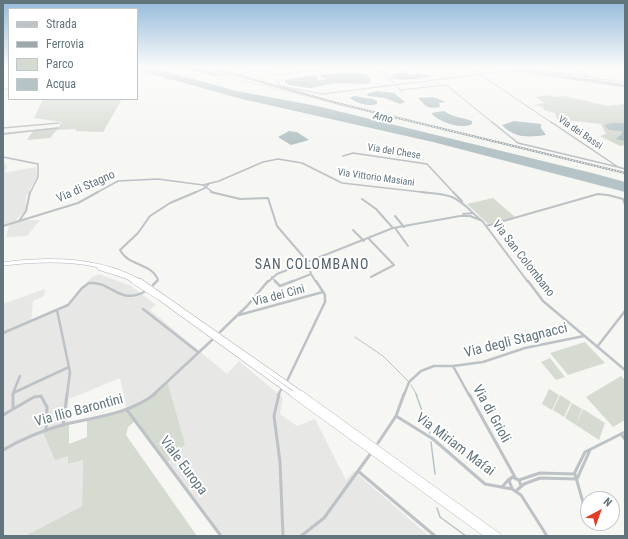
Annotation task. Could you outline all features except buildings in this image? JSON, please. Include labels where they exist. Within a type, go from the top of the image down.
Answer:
[{"type":"highway","points":[[3,265],[39,260],[76,261],[111,268],[140,280],[385,453],[498,536]]},
{"type":"highway","points":[[3,265],[40,262],[80,264],[109,270],[138,283],[424,487],[489,536]]},
{"type":"street","points":[[454,92],[518,143],[618,167]]},
{"type":"street","name":"Via dei Bassi","points":[[507,92],[618,167],[625,169]]},
{"type":"street","points":[[3,128],[59,123]]},
{"type":"street","points":[[3,134],[58,128]]},
{"type":"street","name":"Via del Chese","points":[[343,156],[352,153],[426,164],[432,167],[463,202],[468,211]]},
{"type":"street","points":[[3,157],[20,159],[38,164],[38,176],[28,196],[26,211],[19,221]]},
{"type":"street","points":[[263,162],[269,159]]},
{"type":"street","name":"Via Vittorio Masiani","points":[[209,184],[220,181],[263,162],[278,159],[302,163],[342,182],[443,193],[457,197]]},
{"type":"street","name":"Via di Stagno","points":[[3,226],[78,203],[110,184],[122,180],[162,179],[203,185],[209,184]]},
{"type":"street","points":[[153,285],[158,280],[156,274],[125,257],[120,250],[138,233],[150,216],[170,203],[220,181]]},
{"type":"street","points":[[206,188],[209,184]]},
{"type":"street","points":[[203,185],[211,192],[232,198],[268,198],[277,226],[308,263],[311,274],[326,298],[308,335],[296,365],[287,381]]},
{"type":"street","points":[[486,226],[598,194],[623,199],[625,205]]},
{"type":"street","points":[[362,199],[376,209],[408,246]]},
{"type":"street","points":[[468,211],[470,216]]},
{"type":"street","name":"Via San Colombano","points":[[460,216],[468,211],[473,213],[486,226],[543,301],[625,370]]},
{"type":"street","name":"Via San Colombano","points":[[470,216],[473,213]]},
{"type":"street","points":[[395,216],[404,227]]},
{"type":"street","name":"Via San Colombano","points":[[308,263],[394,228],[460,216],[470,216],[480,220]]},
{"type":"street","points":[[353,230],[364,240]]},
{"type":"street","points":[[369,239],[394,265],[371,277]]},
{"type":"street","points":[[220,332],[239,315],[272,277],[308,263]]},
{"type":"street","points":[[272,277],[280,286],[311,274]]},
{"type":"street","points":[[3,333],[71,303],[76,294],[86,285],[94,282],[128,298],[135,297],[144,292]]},
{"type":"street","name":"Via dei Cini","points":[[239,315],[244,315],[323,292]]},
{"type":"street","points":[[143,309],[198,352]]},
{"type":"street","points":[[57,310],[70,377],[63,424]]},
{"type":"street","points":[[597,347],[625,311]]},
{"type":"street","name":"Via degli Stagnacci","points":[[378,444],[396,416],[407,386],[416,374],[433,366],[453,366],[495,359],[525,348],[584,336]]},
{"type":"street","name":"Via Ilio Barontini","points":[[3,450],[26,436],[46,429],[127,410],[154,394],[212,340]]},
{"type":"street","name":"Via di Grioli","points":[[453,366],[510,471],[515,477]]},
{"type":"street","points":[[14,393],[69,367]]},
{"type":"street","points":[[13,408],[14,393],[20,376]]},
{"type":"street","points":[[282,388],[276,398],[273,417],[280,463],[283,536]]},
{"type":"street","points":[[3,415],[34,397],[42,397],[46,409],[46,429]]},
{"type":"street","name":"Viale Europa","points":[[127,410],[221,536]]},
{"type":"street","name":"Via Miriam Mafai","points":[[396,416],[433,439],[484,482],[494,487],[503,486],[514,489]]},
{"type":"street","points":[[580,493],[575,474],[584,453],[625,432]]},
{"type":"street","points":[[621,434],[625,439]]},
{"type":"street","points":[[514,489],[521,487],[528,482],[544,478],[576,479],[580,476],[590,450]]},
{"type":"street","points":[[301,536],[324,518],[371,454]]},
{"type":"street","points":[[358,471],[436,536]]},
{"type":"street","points":[[510,471],[509,484],[521,495],[547,536]]},
{"type":"street","points":[[519,480],[540,473],[575,474]]},
{"type":"street","points":[[509,479],[515,477],[519,480],[521,495]]},
{"type":"street","name":"Via Miriam Mafai","points":[[503,486],[509,479]]},
{"type":"shaded area","points":[[287,92],[299,92],[625,172],[625,174]]},
{"type":"shaded area","points":[[3,161],[7,166],[4,173],[36,167],[37,177],[26,197],[25,211],[16,220],[40,220],[27,236],[6,237],[9,225],[3,227]]},
{"type":"shaded area","points":[[99,274],[131,286],[156,305],[150,310],[227,374],[239,361],[283,398],[280,414],[297,426],[315,419],[346,480],[354,471],[429,536],[221,536],[166,463],[154,394],[127,410],[120,378],[69,399],[67,424],[68,464],[83,460],[82,506],[25,536],[3,536],[3,304],[45,289],[44,296],[33,301],[31,321],[70,304],[76,294],[92,277]]},
{"type":"green space","points":[[550,95],[553,97],[565,96],[608,106],[625,104],[625,145],[620,146],[600,136],[606,134],[601,124],[557,119],[555,113],[544,110],[543,107],[534,105],[545,103],[536,97]]},
{"type":"green space","points":[[43,100],[121,100],[103,132],[76,131],[75,129],[57,130],[50,138],[27,140],[33,131],[3,135],[3,133],[59,127],[61,122],[34,118]]},
{"type":"green space","points":[[493,198],[515,217],[488,224],[467,204]]},
{"type":"green space","points":[[585,342],[605,363],[568,375],[550,353]]},
{"type":"green space","points":[[550,358],[565,377],[556,380],[541,362]]},
{"type":"green space","points":[[621,376],[625,380],[625,420],[613,427],[586,397]]},
{"type":"green space","points":[[167,381],[185,444],[166,463],[135,421],[128,427],[126,435],[197,536],[25,536],[82,506],[83,460],[68,464],[68,456],[55,460],[42,430],[69,423],[69,444],[87,437],[87,419],[120,412],[141,403]]},
{"type":"green space","points":[[549,389],[559,395],[552,410],[542,404]]},
{"type":"green space","points":[[560,395],[571,402],[564,417],[553,410]]},
{"type":"green space","points":[[572,403],[582,409],[576,425],[565,418]]},
{"type":"green space","points":[[583,409],[605,423],[599,440],[576,425]]},
{"type":"water","points":[[217,92],[243,92],[317,106],[596,174],[625,182],[625,192],[433,142]]},
{"type":"water","points":[[373,92],[394,93],[405,102],[400,104],[385,98],[368,96],[367,94]]},
{"type":"water","points":[[354,96],[373,99],[377,101],[377,104],[367,105],[359,103],[350,98]]},
{"type":"water","points":[[433,97],[446,102],[439,103],[440,107],[432,108],[425,105],[418,98]]},
{"type":"water","points":[[444,111],[472,121],[472,124],[467,126],[456,126],[439,119],[431,113]]},
{"type":"water","points":[[514,121],[541,124],[541,128],[546,135],[517,135],[507,130],[502,125]]},
{"type":"water","points":[[625,123],[625,141],[616,139],[622,134],[622,131],[609,130],[604,125]]},
{"type":"water","points":[[289,131],[297,132],[309,140],[291,145],[278,137]]},
{"type":"waterway","points":[[313,92],[322,94],[337,92]]},
{"type":"waterway","points":[[355,337],[383,356],[408,381]]},
{"type":"waterway","points":[[411,385],[417,395]]},
{"type":"waterway","points":[[416,394],[430,433]]},
{"type":"waterway","points":[[431,442],[435,474]]},
{"type":"waterway","points":[[437,508],[440,517],[466,536]]},
{"type":"railway","points":[[298,92],[340,104],[625,173]]},
{"type":"district","name":"SAN COLOMBANO","points":[[312,265]]},
{"type":"water label","name":"Arno","points":[[383,118]]}]
